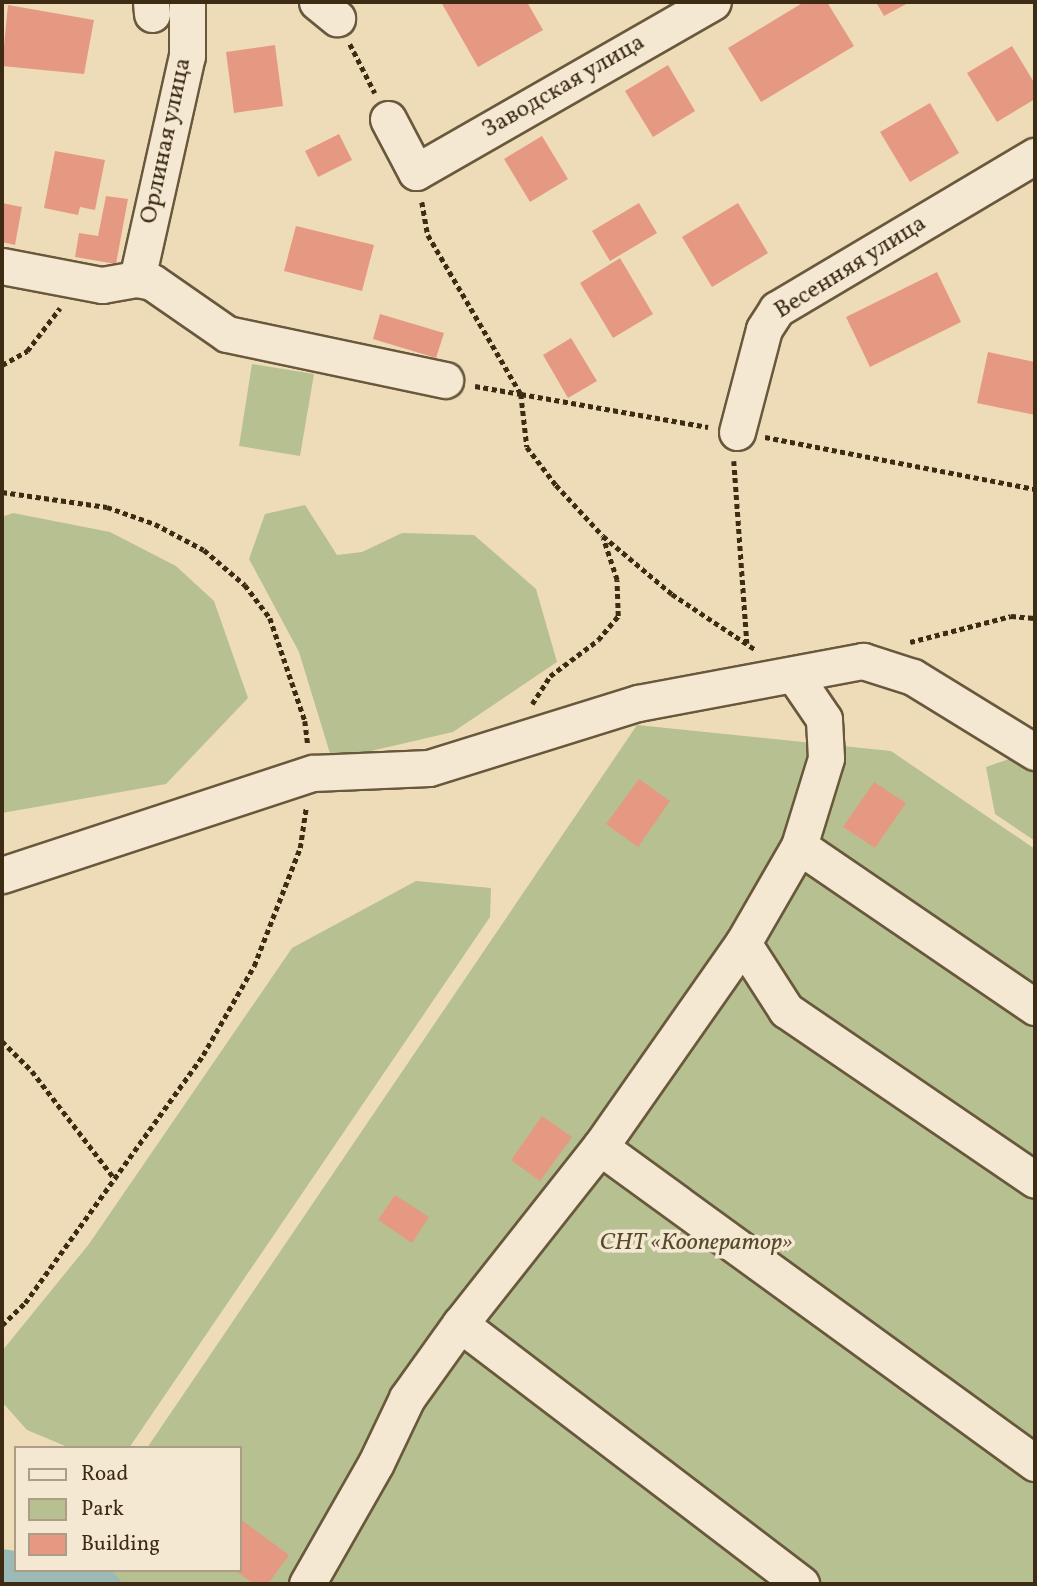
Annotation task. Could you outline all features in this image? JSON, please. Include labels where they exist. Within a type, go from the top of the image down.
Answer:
[{"type":"street","name":"Орлиная улица","points":[[137,279],[187,56],[187,2]]},
{"type":"street","name":"Заводская улица","points":[[416,173],[713,2]]},
{"type":"street","points":[[388,119],[416,173]]},
{"type":"street","name":"Весенняя улица","points":[[737,432],[764,329],[777,309],[1035,156]]},
{"type":"street","points":[[2,266],[102,285],[137,279],[152,282],[228,334],[445,380]]},
{"type":"street","points":[[2,875],[313,773],[429,768],[638,704],[863,661],[913,677],[1035,752]]},
{"type":"street","points":[[308,1584],[376,1463],[407,1398],[460,1324],[600,1147],[743,943],[799,846],[826,758],[824,719],[794,675]]},
{"type":"street","points":[[799,846],[1035,1007]]},
{"type":"street","points":[[743,943],[786,1010],[1035,1180]]},
{"type":"street","points":[[600,1147],[1035,1463]]},
{"type":"street","points":[[460,1324],[801,1584]]},
{"type":"path","points":[[327,10],[376,96],[387,96],[395,109],[388,119]]},
{"type":"path","points":[[416,173],[428,235],[521,394],[527,447],[603,536],[672,594],[794,675]]},
{"type":"path","points":[[2,365],[27,351],[82,281]]},
{"type":"path","points":[[445,380],[1035,489]]},
{"type":"path","points":[[737,432],[733,472],[747,644]]},
{"type":"path","points":[[2,492],[107,507],[155,524],[204,550],[245,586],[270,618],[288,666],[305,721],[313,773],[300,848],[254,966],[202,1055],[24,1303],[2,1325]]},
{"type":"path","points":[[530,707],[550,676],[598,640],[618,616],[617,580],[603,536]]},
{"type":"path","points":[[863,661],[931,634],[1012,616],[1035,618]]},
{"type":"path","points":[[2,1041],[32,1071],[114,1178]]},
{"type":"green space","points":[[252,364],[314,374],[300,456],[239,446]]},
{"type":"green space","points":[[305,505],[337,555],[362,552],[402,533],[474,535],[536,589],[557,662],[453,732],[332,760],[299,652],[249,559],[265,514]]},
{"type":"green space","points":[[13,513],[110,532],[176,566],[214,601],[248,698],[166,784],[2,813],[2,517]]},
{"type":"green space","name":"СНТ «Кооператор»","points":[[637,725],[891,751],[1035,849],[1035,1584],[124,1584],[111,1572],[242,1572],[242,1446],[148,1446]]},
{"type":"green space","points":[[1035,750],[1035,841],[995,814],[986,767]]},
{"type":"green space","points":[[416,881],[491,888],[490,917],[130,1446],[65,1446],[27,1430],[2,1402],[2,1351],[89,1244],[292,948]]},
{"type":"water","points":[[2,1549],[14,1551],[14,1572],[113,1572],[124,1584],[2,1584]]},
{"type":"building","points":[[441,2],[527,2],[543,30],[478,67]]},
{"type":"building","points":[[804,2],[827,2],[854,46],[761,102],[728,48]]},
{"type":"building","points":[[876,2],[910,2],[884,16]]},
{"type":"building","points":[[8,5],[94,20],[84,74],[2,66]]},
{"type":"building","points":[[275,45],[283,106],[234,113],[226,52]]},
{"type":"building","points":[[1012,46],[1035,84],[1035,99],[997,122],[967,73]]},
{"type":"building","points":[[668,65],[695,111],[653,137],[625,91]]},
{"type":"building","points":[[930,103],[959,153],[910,182],[880,132]]},
{"type":"building","points":[[339,134],[352,160],[318,177],[305,151]]},
{"type":"building","points":[[542,136],[568,179],[530,202],[504,159]]},
{"type":"building","points":[[55,151],[105,160],[95,210],[80,207],[78,215],[44,208]]},
{"type":"building","points":[[106,196],[128,199],[116,264],[75,257],[79,233],[98,236]]},
{"type":"building","points":[[2,203],[22,207],[15,245],[2,242]]},
{"type":"building","points":[[639,203],[657,233],[610,261],[592,231]]},
{"type":"building","points":[[738,203],[768,253],[712,287],[682,237]]},
{"type":"building","points":[[296,226],[374,245],[362,291],[284,271]]},
{"type":"building","points":[[620,258],[653,314],[613,338],[580,283]]},
{"type":"building","points":[[937,272],[961,322],[870,367],[846,317]]},
{"type":"building","points":[[380,314],[444,333],[436,358],[373,339]]},
{"type":"building","points":[[571,338],[597,381],[568,398],[543,355]]},
{"type":"building","points":[[988,352],[1035,362],[1035,415],[977,403]]},
{"type":"building","points":[[639,779],[670,801],[638,847],[606,824]]},
{"type":"building","points":[[874,782],[906,803],[875,848],[843,827]]},
{"type":"building","points":[[542,1116],[572,1137],[540,1181],[511,1160]]},
{"type":"building","points":[[395,1195],[429,1217],[412,1243],[378,1220]]},
{"type":"building","points":[[242,1520],[289,1555],[268,1584],[254,1584],[237,1572],[242,1572]]}]
